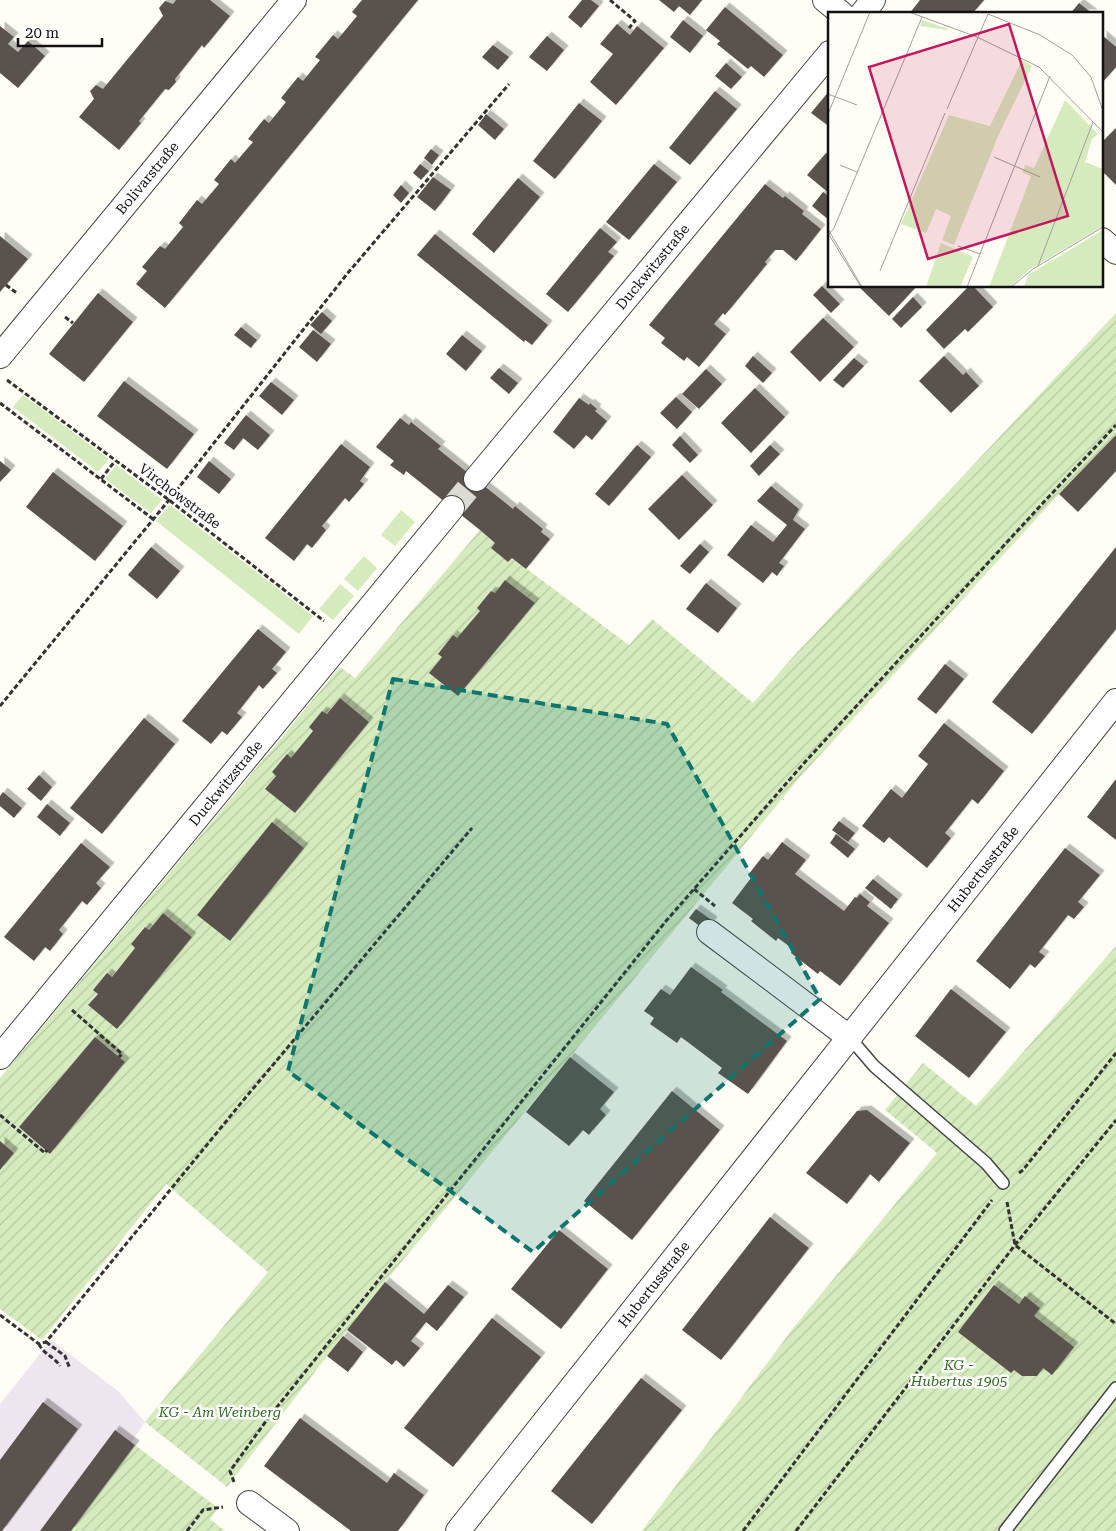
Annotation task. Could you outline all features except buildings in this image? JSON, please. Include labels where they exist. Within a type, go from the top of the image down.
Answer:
[{"type":"street","name":"Bolivarstraße","points":[[0,356],[294,0]]},
{"type":"street","points":[[825,0],[840,12]]},
{"type":"street","points":[[864,12],[873,0]]},
{"type":"street","name":"Duckwitzstraße","points":[[476,479],[828,55]]},
{"type":"street","points":[[1104,242],[1116,252]]},
{"type":"street","name":"Duckwitzstraße","points":[[0,1057],[452,508]]},
{"type":"street","name":"Hubertusstraße","points":[[458,1531],[1116,701]]},
{"type":"street","points":[[709,932],[850,1038]]},
{"type":"street","points":[[249,1503],[287,1531]]},
{"type":"lane","points":[[850,1038],[874,1066],[986,1163],[1003,1183]]},
{"type":"lane","points":[[1005,1531],[1116,1388]]},
{"type":"path","points":[[610,0],[635,21],[629,28]]},
{"type":"path","points":[[0,706],[153,520],[347,274],[509,84]]},
{"type":"path","name":"Virchowstraße","points":[[0,376],[169,500],[344,637]]},
{"type":"path","points":[[0,403],[153,520]]},
{"type":"path","points":[[249,1503],[232,1480],[230,1471],[269,1417],[666,921],[869,692],[1116,425]]},
{"type":"path","points":[[100,480],[115,461]]},
{"type":"path","points":[[39,1344],[46,1342],[246,1097],[472,828]]},
{"type":"path","points":[[694,890],[717,907]]},
{"type":"path","points":[[52,993],[122,1054],[119,1057]]},
{"type":"path","points":[[743,1531],[981,1217],[1003,1183],[1023,1170],[1116,1054]]},
{"type":"path","points":[[0,1115],[45,1153],[46,1150]]},
{"type":"path","points":[[796,1531],[1015,1245],[1116,1120]]},
{"type":"path","points":[[1003,1183],[1015,1245],[1116,1324]]},
{"type":"path","points":[[0,1315],[39,1344],[41,1349],[57,1360],[60,1366]]},
{"type":"path","points":[[46,1342],[65,1356],[70,1369]]},
{"type":"path","points":[[187,1531],[203,1510],[226,1507]]},
{"type":"highlighted area","points":[[393,679],[667,724],[820,999],[533,1252],[288,1071]]},
{"type":"shaded area","points":[[51,1340],[118,1391],[145,1422],[71,1531],[0,1531],[0,1404]]},
{"type":"green space","points":[[1116,313],[1116,435],[1059,494],[800,777],[385,1282],[227,1487],[145,1422],[268,1272],[166,1184],[42,1340],[0,1309],[0,1170],[14,1153],[0,1141],[0,1078],[340,667],[355,678],[480,530],[495,543],[492,548],[508,562],[512,558],[629,645],[652,619],[753,703],[792,658]],"holes":[[[505,580],[535,603],[458,696],[429,673],[442,657],[439,653],[453,636],[457,638],[480,611],[477,608],[491,591],[495,593]],[[340,698],[369,722],[295,813],[265,789],[276,776],[272,772],[286,755],[291,758],[313,731],[309,727],[322,711],[327,714]],[[272,823],[304,848],[230,941],[197,915]],[[163,913],[192,937],[117,1028],[88,1005],[135,948],[131,944],[144,927],[149,930]],[[95,1037],[125,1062],[50,1154],[19,1127]]]},
{"type":"green space","points":[[23,395],[109,459],[98,472],[13,407]]},
{"type":"green space","points":[[116,465],[162,500],[151,513],[105,479]]},
{"type":"green space","points":[[170,505],[313,616],[299,634],[156,521]]},
{"type":"green space","points":[[401,510],[415,522],[395,546],[381,535]]},
{"type":"green space","points":[[364,556],[377,568],[358,591],[344,579]]},
{"type":"green space","points":[[340,584],[354,596],[333,620],[319,609]]},
{"type":"green space","name":"KG - Hubertus 1905","points":[[1116,946],[1116,1531],[642,1531],[794,1327],[937,1153],[885,1110],[923,1063],[976,1106]]},
{"type":"green space","name":"KG - Am Weinberg","points":[[135,1445],[218,1508],[210,1519],[225,1531],[71,1531]]},
{"type":"tunnel","points":[[452,508],[476,479]]}]
